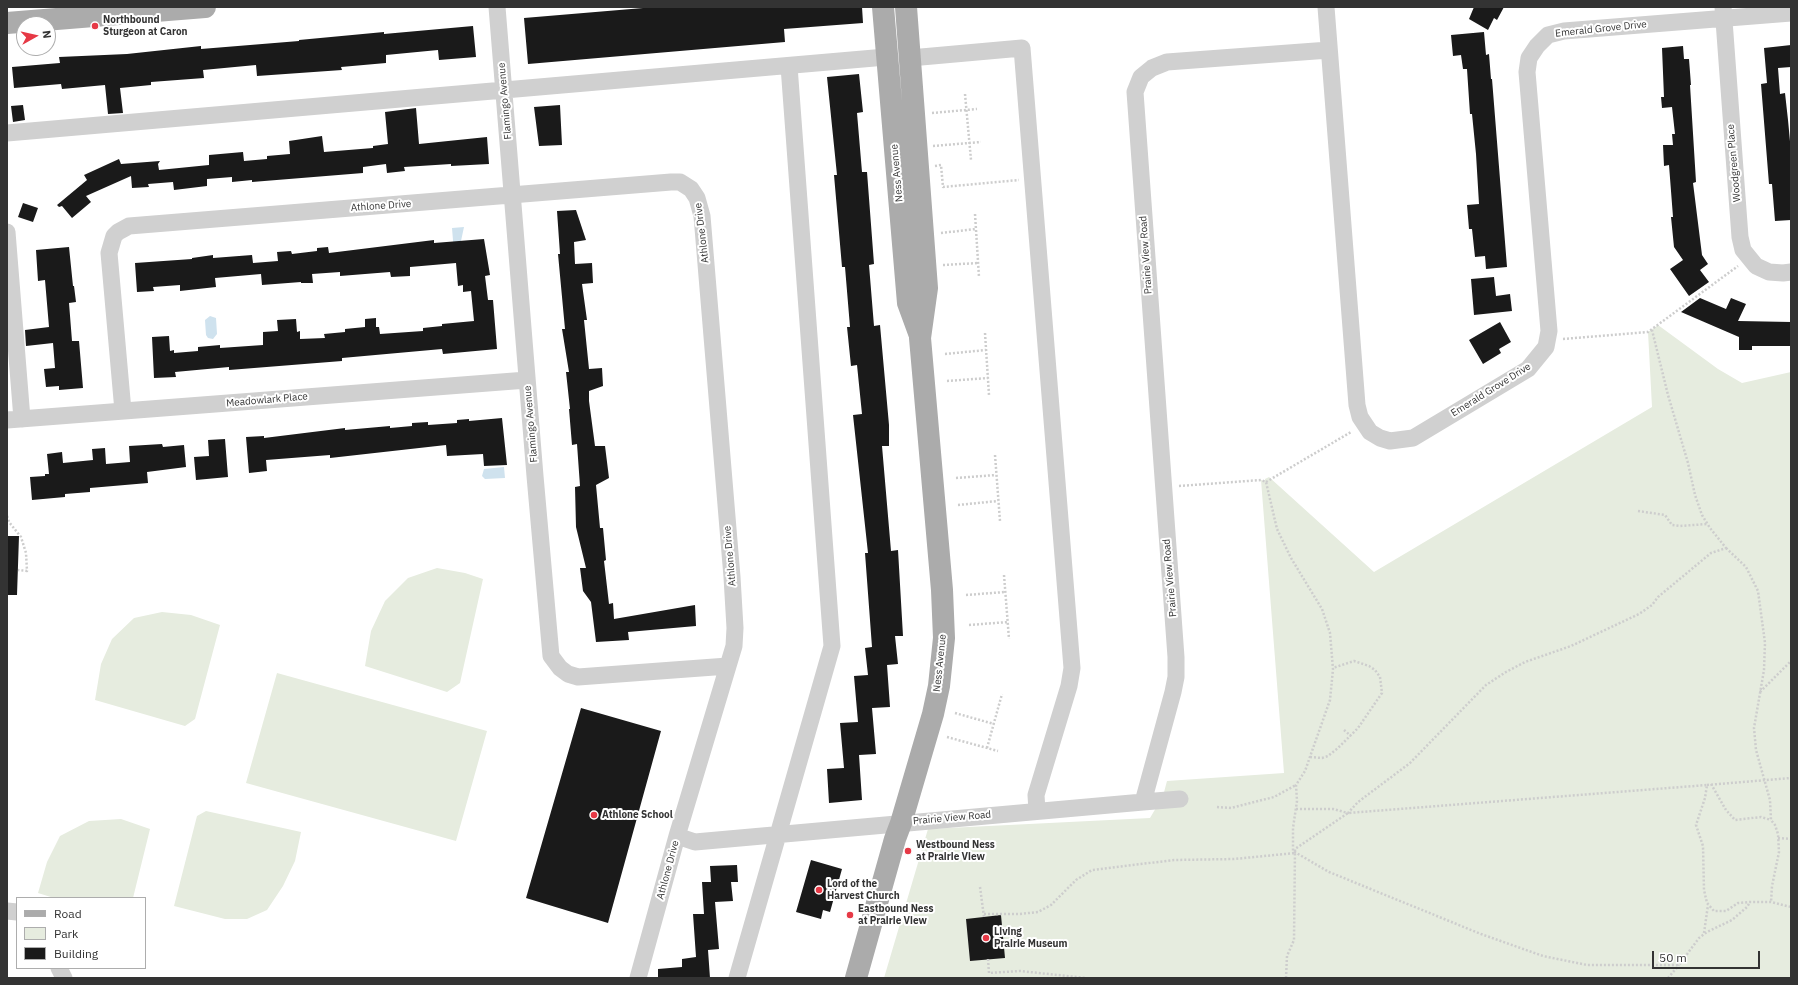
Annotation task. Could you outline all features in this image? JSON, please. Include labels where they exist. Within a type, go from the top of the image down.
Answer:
[{"type":"main road","points":[[7,23],[112,11],[205,7]]},
{"type":"main road","name":"Ness Avenue","points":[[883,7],[886,58],[908,304],[920,338]]},
{"type":"main road","name":"Ness Avenue","points":[[856,978],[938,693],[944,638],[942,582],[920,338],[927,288],[906,7]]},
{"type":"street","name":"Flamingo Avenue","points":[[497,7],[527,380],[552,656],[560,668],[568,674],[578,677],[728,666]]},
{"type":"street","name":"Emerald Grove Drive","points":[[1326,7],[1356,405],[1364,424],[1370,432],[1380,438],[1390,441],[1413,438],[1528,369],[1542,354],[1548,340],[1527,72],[1530,58],[1537,46],[1548,35],[1564,32],[1723,12]]},
{"type":"street","points":[[1723,12],[1791,13]]},
{"type":"street","name":"Woodgreen Place","points":[[1723,12],[1740,237],[1743,250],[1747,257]]},
{"type":"street","points":[[910,58],[1022,48],[1072,668],[1069,686],[1036,795],[1037,811]]},
{"type":"street","name":"Prairie View Road","points":[[677,836],[695,842],[1143,802],[1176,677],[1176,657],[1135,92],[1141,77],[1152,68],[1167,62],[1329,50]]},
{"type":"street","points":[[7,133],[886,58]]},
{"type":"street","points":[[737,978],[832,646],[789,66]]},
{"type":"street","name":"Athlone Drive","points":[[123,411],[109,253],[112,241],[122,229],[136,225],[671,182],[680,182],[691,189],[697,198],[702,224],[735,628],[734,646],[677,836],[638,978]]},
{"type":"street","points":[[7,232],[14,420]]},
{"type":"street","points":[[1747,257],[1756,266],[1769,272],[1783,274],[1791,272]]},
{"type":"street","name":"Meadowlark Place","points":[[14,420],[527,380]]},
{"type":"street","points":[[1143,802],[1180,799]]},
{"type":"street","points":[[60,969],[64,978]]},
{"type":"path","points":[[965,94],[971,160]]},
{"type":"path","points":[[931,113],[977,109]]},
{"type":"path","points":[[926,146],[981,142]]},
{"type":"path","points":[[928,167],[941,165],[943,187],[1033,179]]},
{"type":"path","points":[[975,214],[980,277]]},
{"type":"path","points":[[934,233],[976,229]]},
{"type":"path","points":[[1548,340],[1648,332],[1733,270],[1747,257]]},
{"type":"path","points":[[937,266],[978,263]]},
{"type":"path","points":[[1652,330],[1668,395],[1688,463],[1694,495],[1708,524],[1726,548],[1746,567],[1758,591],[1765,643],[1764,670],[1754,728],[1756,750],[1770,800],[1771,820]]},
{"type":"path","points":[[985,333],[989,395]]},
{"type":"path","points":[[945,354],[986,350]]},
{"type":"path","points":[[948,381],[988,378]]},
{"type":"path","points":[[1163,488],[1261,480],[1266,482],[1364,424]]},
{"type":"path","points":[[995,455],[1000,521]]},
{"type":"path","points":[[956,478],[996,474]]},
{"type":"path","points":[[1217,807],[1230,808],[1274,797],[1296,785],[1305,771],[1330,700],[1332,668],[1330,633],[1322,609],[1291,558],[1277,529],[1266,482]]},
{"type":"path","points":[[958,505],[998,501]]},
{"type":"path","points":[[1638,511],[1665,515],[1672,525],[1680,526],[1708,524]]},
{"type":"path","points":[[7,516],[9,522],[21,537],[27,557],[28,570],[18,570]]},
{"type":"path","points":[[1286,978],[1287,956],[1294,940],[1295,849],[1348,813],[1358,802],[1410,764],[1486,686],[1506,672],[1526,662],[1571,646],[1639,614],[1652,605],[1658,596],[1711,553],[1726,548]]},
{"type":"path","points":[[1004,575],[1009,639]]},
{"type":"path","points":[[966,595],[1006,592]]},
{"type":"path","points":[[969,625],[1008,622]]},
{"type":"path","points":[[1310,757],[1322,758],[1328,756],[1351,736],[1365,719],[1382,693],[1380,677],[1375,670],[1369,666],[1354,661],[1332,668]]},
{"type":"path","points":[[1760,692],[1791,661]]},
{"type":"path","points":[[987,748],[1002,694]]},
{"type":"path","points":[[955,713],[994,724]]},
{"type":"path","points":[[1344,730],[1351,736]]},
{"type":"path","points":[[947,737],[998,751]]},
{"type":"path","points":[[1296,809],[1333,809],[1348,813],[1791,778]]},
{"type":"path","points":[[1711,784],[1726,810],[1735,820],[1761,817],[1771,820],[1775,825],[1779,852],[1772,886],[1771,902]]},
{"type":"path","points":[[1296,785],[1296,809],[1292,851],[1329,872],[1481,934],[1543,956],[1587,965],[1679,964]]},
{"type":"path","points":[[1704,934],[1708,904],[1704,890],[1703,846],[1696,825],[1705,798],[1706,785]]},
{"type":"path","points":[[1778,838],[1791,839]]},
{"type":"path","points":[[980,887],[984,916],[1020,914],[1038,912],[1051,905],[1076,880],[1092,870],[1174,860],[1234,859],[1295,853]]},
{"type":"path","points":[[1708,904],[1714,911],[1726,911],[1738,903],[1750,902],[1771,902],[1791,906]]},
{"type":"path","points":[[1668,978],[1699,938],[1732,920],[1747,907],[1750,902]]},
{"type":"path","points":[[988,959],[989,973],[1020,971],[1086,978]]},
{"type":"green space","name":"Living Prairie Museum","points":[[1658,325],[1718,369],[1742,383],[1791,372],[1791,978],[884,978],[928,829],[1150,818],[1163,796],[1167,781],[1284,773],[1261,480],[1265,481],[1265,479],[1269,477],[1374,572],[1652,407],[1648,332]]},
{"type":"green space","points":[[437,568],[465,573],[483,579],[460,683],[447,692],[365,666],[371,631],[385,601],[408,578]]},
{"type":"green space","points":[[162,612],[191,615],[220,625],[195,719],[185,726],[95,700],[101,664],[112,639],[134,618]]},
{"type":"green space","points":[[277,673],[487,731],[456,841],[246,783]]},
{"type":"green space","points":[[206,811],[301,832],[295,861],[283,886],[267,910],[247,919],[225,919],[174,906],[197,816]]},
{"type":"green space","points":[[121,819],[150,829],[133,897],[51,897],[38,893],[47,862],[60,836],[89,821]]},
{"type":"water","points":[[464,227],[461,241],[454,253],[452,228]]},
{"type":"water","points":[[210,316],[216,318],[217,334],[213,339],[208,338],[206,335],[205,320]]},
{"type":"water","points":[[504,467],[505,478],[485,479],[482,476],[484,469]]},
{"type":"building","points":[[655,7],[862,7],[863,23],[784,29],[785,42],[528,64],[524,18]]},
{"type":"building","points":[[1474,7],[1504,7],[1497,20],[1494,18],[1488,30],[1469,19]]},
{"type":"building","points":[[473,26],[476,57],[439,60],[438,50],[386,55],[386,63],[341,67],[342,70],[257,76],[256,65],[203,70],[204,78],[151,82],[151,85],[120,88],[123,113],[108,114],[105,85],[62,89],[61,84],[14,88],[12,67],[60,63],[59,57],[127,54],[201,46],[201,49],[384,32],[384,34]]},
{"type":"building","points":[[1484,32],[1486,55],[1489,54],[1492,79],[1507,267],[1486,269],[1485,256],[1475,257],[1472,229],[1469,229],[1467,205],[1479,204],[1476,154],[1472,114],[1470,114],[1467,69],[1463,69],[1461,55],[1453,56],[1451,35]]},
{"type":"building","points":[[1791,45],[1791,67],[1778,68],[1780,94],[1785,93],[1791,152],[1791,220],[1775,221],[1772,184],[1769,184],[1761,84],[1767,83],[1764,48]]},
{"type":"building","points":[[1683,46],[1684,59],[1689,59],[1691,85],[1696,182],[1693,183],[1702,255],[1708,264],[1700,270],[1709,282],[1689,296],[1670,269],[1683,260],[1674,247],[1669,165],[1664,166],[1663,145],[1673,145],[1672,134],[1675,134],[1672,107],[1662,108],[1661,97],[1664,97],[1662,48]]},
{"type":"building","points":[[859,74],[863,112],[857,113],[862,172],[867,172],[874,264],[869,265],[874,326],[880,325],[889,425],[889,446],[882,446],[891,551],[898,550],[903,636],[895,636],[898,664],[887,665],[890,707],[872,708],[876,754],[859,755],[862,800],[829,803],[827,769],[844,768],[840,723],[858,722],[854,676],[868,675],[865,648],[872,647],[865,553],[868,553],[853,415],[862,414],[857,365],[851,366],[847,327],[850,327],[845,267],[842,267],[834,175],[837,175],[827,77]]},
{"type":"building","points":[[23,105],[25,120],[13,122],[11,106]]},
{"type":"building","points":[[560,105],[562,145],[539,146],[534,107]]},
{"type":"building","points":[[416,108],[419,144],[487,137],[489,164],[451,166],[451,164],[404,167],[405,171],[387,173],[386,164],[363,167],[363,173],[252,182],[252,180],[232,182],[232,177],[207,179],[207,186],[174,190],[173,182],[148,184],[149,187],[132,188],[131,176],[86,196],[91,202],[72,218],[62,206],[59,207],[57,205],[87,180],[84,175],[119,159],[121,164],[160,161],[158,164],[159,170],[209,165],[209,155],[243,152],[244,161],[267,159],[267,156],[290,154],[289,141],[322,136],[324,152],[373,148],[373,146],[388,144],[385,112]]},
{"type":"building","points":[[23,203],[38,208],[33,222],[18,217]]},
{"type":"building","points":[[576,210],[586,240],[574,242],[575,264],[592,263],[593,283],[582,284],[587,320],[584,320],[589,369],[602,368],[603,386],[589,391],[589,401],[595,446],[605,446],[609,478],[596,485],[600,528],[603,528],[606,560],[604,561],[609,604],[613,603],[614,619],[695,605],[696,626],[628,632],[629,640],[596,642],[591,602],[583,591],[580,568],[586,568],[576,527],[575,487],[580,486],[577,444],[572,445],[566,372],[569,372],[562,329],[565,329],[558,254],[560,254],[557,211]]},
{"type":"building","points":[[484,239],[490,275],[485,276],[488,300],[493,300],[497,349],[443,354],[442,349],[342,358],[342,361],[229,370],[229,367],[175,372],[176,377],[154,378],[152,337],[169,336],[170,351],[174,350],[174,353],[198,351],[198,347],[220,345],[220,348],[263,345],[263,332],[278,331],[277,320],[296,319],[297,332],[300,331],[300,339],[325,338],[324,334],[345,332],[345,329],[365,327],[365,319],[376,318],[376,327],[379,327],[380,334],[423,331],[423,328],[442,326],[442,324],[474,321],[471,291],[463,292],[463,285],[458,286],[456,263],[410,267],[410,276],[391,277],[390,272],[340,276],[340,272],[312,274],[313,283],[301,282],[262,285],[261,274],[215,278],[216,287],[180,291],[180,285],[153,287],[154,291],[137,292],[135,263],[192,259],[213,255],[213,258],[252,255],[253,263],[278,261],[277,252],[291,251],[292,254],[317,251],[317,248],[328,247],[329,253],[434,240],[434,243]]},
{"type":"building","points":[[69,247],[76,302],[69,303],[72,341],[79,341],[83,388],[59,390],[59,386],[46,387],[44,369],[55,368],[53,343],[26,346],[25,330],[49,327],[45,280],[38,281],[36,250]]},
{"type":"building","points":[[1494,277],[1496,296],[1510,294],[1512,311],[1474,315],[1471,279]]},
{"type":"building","points":[[1700,298],[1726,309],[1731,298],[1746,304],[1738,321],[1791,322],[1791,346],[1752,346],[1752,350],[1739,350],[1739,337],[1681,312]]},
{"type":"building","points":[[1500,322],[1511,342],[1499,349],[1501,353],[1483,364],[1469,340]]},
{"type":"building","points":[[502,418],[507,465],[484,466],[483,454],[447,456],[446,445],[330,458],[330,455],[266,460],[267,471],[249,473],[246,437],[264,436],[264,438],[345,428],[345,430],[390,426],[390,428],[412,426],[412,423],[428,422],[428,425],[457,423],[457,420],[469,419],[469,421]]},
{"type":"building","points":[[225,439],[228,477],[196,480],[194,457],[209,456],[208,440]]},
{"type":"building","points":[[162,444],[163,447],[184,445],[186,467],[147,472],[148,483],[90,488],[90,492],[65,494],[65,497],[32,500],[30,477],[45,476],[45,474],[49,474],[47,454],[62,452],[63,463],[93,460],[92,449],[105,448],[106,464],[130,462],[129,446]]},
{"type":"building","points":[[7,536],[19,536],[17,595],[7,595]]},
{"type":"building","name":"Athlone School","points":[[581,708],[661,731],[608,923],[526,898]]},
{"type":"building","name":"Lord of the Harvest Church","points":[[811,860],[842,869],[830,912],[823,910],[821,919],[796,912]]},
{"type":"building","points":[[737,865],[738,882],[731,882],[733,901],[715,902],[719,949],[708,950],[710,978],[658,978],[658,969],[682,967],[682,959],[696,957],[693,914],[704,914],[702,882],[711,882],[710,866]]},
{"type":"building","name":"Living Prairie Museum","points":[[1001,915],[1005,958],[970,961],[966,919]]},
{"type":"place","name":"Northbound Sturgeon at Caron","points":[[95,26]]},
{"type":"place","name":"Athlone School","points":[[594,815]]},
{"type":"place","name":"Westbound Ness at Prairie View","points":[[908,851]]},
{"type":"place","name":"Lord of the Harvest Church","points":[[819,890]]},
{"type":"place","name":"Eastbound Ness at Prairie View","points":[[850,915]]},
{"type":"place","name":"Living Prairie Museum","points":[[986,938]]}]
